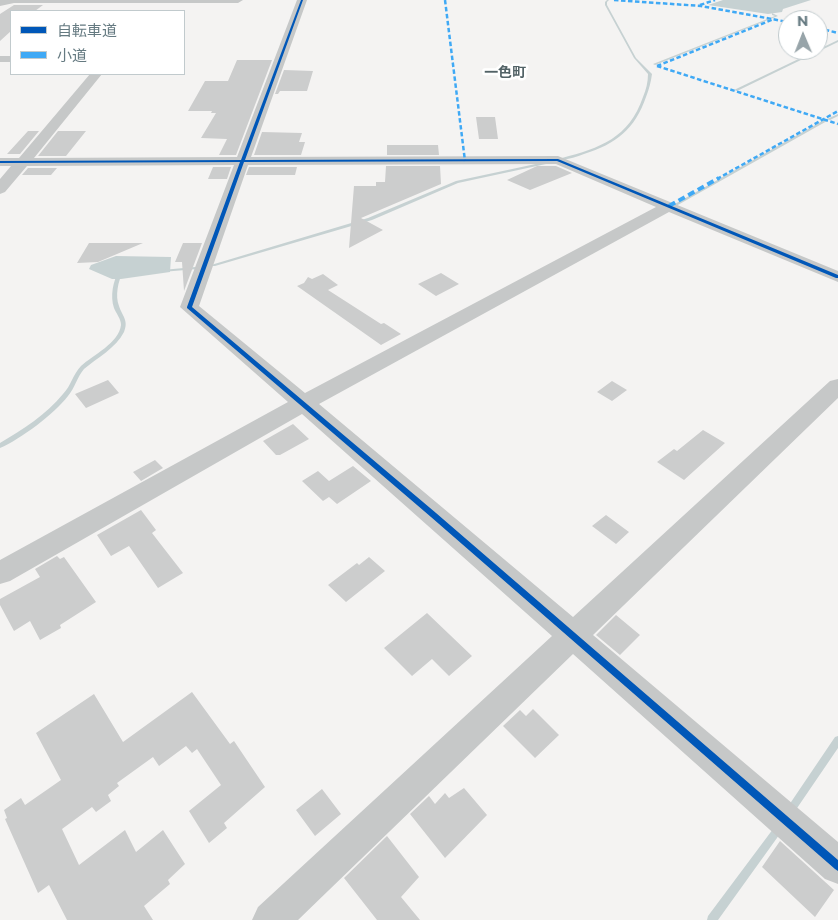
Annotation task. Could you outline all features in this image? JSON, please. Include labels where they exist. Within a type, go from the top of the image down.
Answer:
[{"type":"street","points":[[0,3],[14,0],[238,0]]},
{"type":"street","points":[[0,11],[14,0]]},
{"type":"street","points":[[150,10],[159,0]]},
{"type":"street","points":[[302,0],[189,307],[366,454],[572,636],[838,866]]},
{"type":"street","points":[[0,189],[95,75]]},
{"type":"street","points":[[0,162],[558,160],[838,277]]},
{"type":"street","points":[[0,573],[304,403],[669,206]]},
{"type":"street","points":[[270,920],[838,386]]},
{"type":"shaded area","points":[[723,0],[811,0],[778,10],[778,13],[768,14],[708,5]]},
{"type":"shaded area","points":[[116,256],[171,257],[170,272],[112,279],[89,269],[91,265]]},
{"type":"building","points":[[14,5],[43,5],[36,10],[10,10],[10,32],[0,41],[0,14]]},
{"type":"building","points":[[237,60],[272,60],[236,155],[219,155],[227,139],[201,138],[216,113],[211,113],[212,111],[188,111],[205,81],[228,81]]},
{"type":"building","points":[[284,70],[313,71],[307,91],[280,91],[278,94],[275,94]]},
{"type":"building","points":[[476,117],[495,117],[498,139],[479,139]]},
{"type":"building","points":[[28,131],[39,131],[20,154],[7,154]]},
{"type":"building","points":[[58,131],[86,131],[66,156],[38,156]]},
{"type":"building","points":[[262,132],[302,133],[299,142],[305,142],[301,155],[254,155]]},
{"type":"building","points":[[387,145],[438,145],[439,155],[387,155]]},
{"type":"building","points":[[386,166],[440,166],[441,184],[361,218],[383,230],[349,248],[354,186],[376,186],[376,182],[385,182]]},
{"type":"building","points":[[537,166],[556,166],[572,173],[530,190],[507,180]]},
{"type":"building","points":[[213,167],[231,167],[227,179],[208,179]]},
{"type":"building","points":[[249,167],[297,167],[295,175],[246,175]]},
{"type":"building","points":[[28,168],[57,168],[51,175],[22,175]]},
{"type":"building","points":[[89,243],[143,243],[98,262],[77,263]]},
{"type":"building","points":[[183,243],[202,243],[184,291],[182,262],[175,262]]},
{"type":"building","points":[[441,273],[459,284],[436,296],[418,284]]},
{"type":"building","points":[[323,274],[338,285],[328,290],[381,324],[384,323],[401,334],[381,345],[297,286],[304,283],[308,277],[312,279]]},
{"type":"building","points":[[108,380],[119,393],[86,408],[75,394]]},
{"type":"building","points":[[612,381],[627,390],[612,401],[597,392]]},
{"type":"building","points":[[293,424],[309,439],[280,455],[276,455],[263,441]]},
{"type":"building","points":[[703,430],[725,443],[684,480],[657,462],[674,449],[677,451]]},
{"type":"building","points":[[155,460],[163,468],[141,481],[133,472]]},
{"type":"building","points":[[353,466],[371,481],[337,504],[329,497],[323,501],[302,481],[318,471],[329,481]]},
{"type":"building","points":[[141,510],[156,530],[152,533],[183,573],[158,588],[129,546],[111,556],[97,535]]},
{"type":"building","points":[[606,515],[629,532],[616,544],[592,526]]},
{"type":"building","points":[[57,556],[60,559],[64,557],[96,602],[60,625],[61,628],[40,640],[30,621],[14,631],[0,605],[0,599],[40,577],[35,569]]},
{"type":"building","points":[[369,557],[385,571],[346,602],[328,585],[357,563],[359,565]]},
{"type":"building","points":[[427,613],[472,656],[449,676],[432,659],[412,676],[384,648]]},
{"type":"building","points":[[616,615],[640,635],[620,655],[596,635]]},
{"type":"building","points":[[192,692],[230,744],[234,741],[265,787],[224,823],[227,828],[209,843],[189,811],[221,785],[197,749],[192,753],[186,746],[159,766],[153,757],[117,783],[119,786],[108,795],[111,801],[96,812],[92,807],[62,829],[79,865],[125,830],[136,852],[163,830],[185,864],[168,880],[170,884],[144,906],[153,920],[67,920],[49,885],[38,893],[5,819],[7,818],[4,810],[21,798],[25,805],[61,780],[36,733],[94,694],[123,742]]},
{"type":"building","points":[[533,709],[559,735],[535,758],[503,726],[520,710],[526,716]]},
{"type":"building","points":[[464,788],[487,815],[445,858],[410,814],[429,796],[435,804],[445,793],[449,798]]},
{"type":"building","points":[[322,789],[341,814],[315,836],[296,810]]},
{"type":"building","points":[[387,836],[419,877],[401,897],[420,920],[377,920],[344,878]]},
{"type":"building","points":[[780,841],[834,890],[815,917],[762,867]]},
{"type":"waterway","points":[[563,159],[604,145],[625,130],[641,108],[649,81],[650,74],[635,58],[606,5],[608,0]]},
{"type":"waterway","points":[[654,64],[777,16],[773,14]]},
{"type":"waterway","points":[[736,90],[838,41]]},
{"type":"waterway","points":[[829,119],[838,115]]},
{"type":"waterway","points":[[675,205],[825,121]]},
{"type":"waterway","points":[[213,265],[370,219],[457,182],[545,163]]},
{"type":"waterway","points":[[162,271],[195,268]]},
{"type":"waterway","points":[[0,446],[27,429],[60,402],[71,388],[82,368],[106,350],[116,339],[123,327],[115,298],[116,284],[121,272]]},
{"type":"waterway","points":[[790,811],[838,740]]},
{"type":"waterway","points":[[712,920],[779,828]]},
{"type":"marked path","points":[[445,0],[465,161]]},
{"type":"marked path","points":[[614,0],[701,6],[778,20]]},
{"type":"marked path","points":[[700,5],[715,0]]},
{"type":"marked path","points":[[657,66],[774,19]]},
{"type":"marked path","points":[[828,30],[838,33]]},
{"type":"marked path","points":[[657,66],[838,124]]},
{"type":"marked path","points":[[669,206],[838,111]]},
{"type":"cycle path","points":[[302,0],[189,307],[434,515],[838,866]]},
{"type":"cycle path","points":[[0,162],[558,160],[838,277]]},
{"type":"district","name":"一色町","points":[[505,73]]}]
